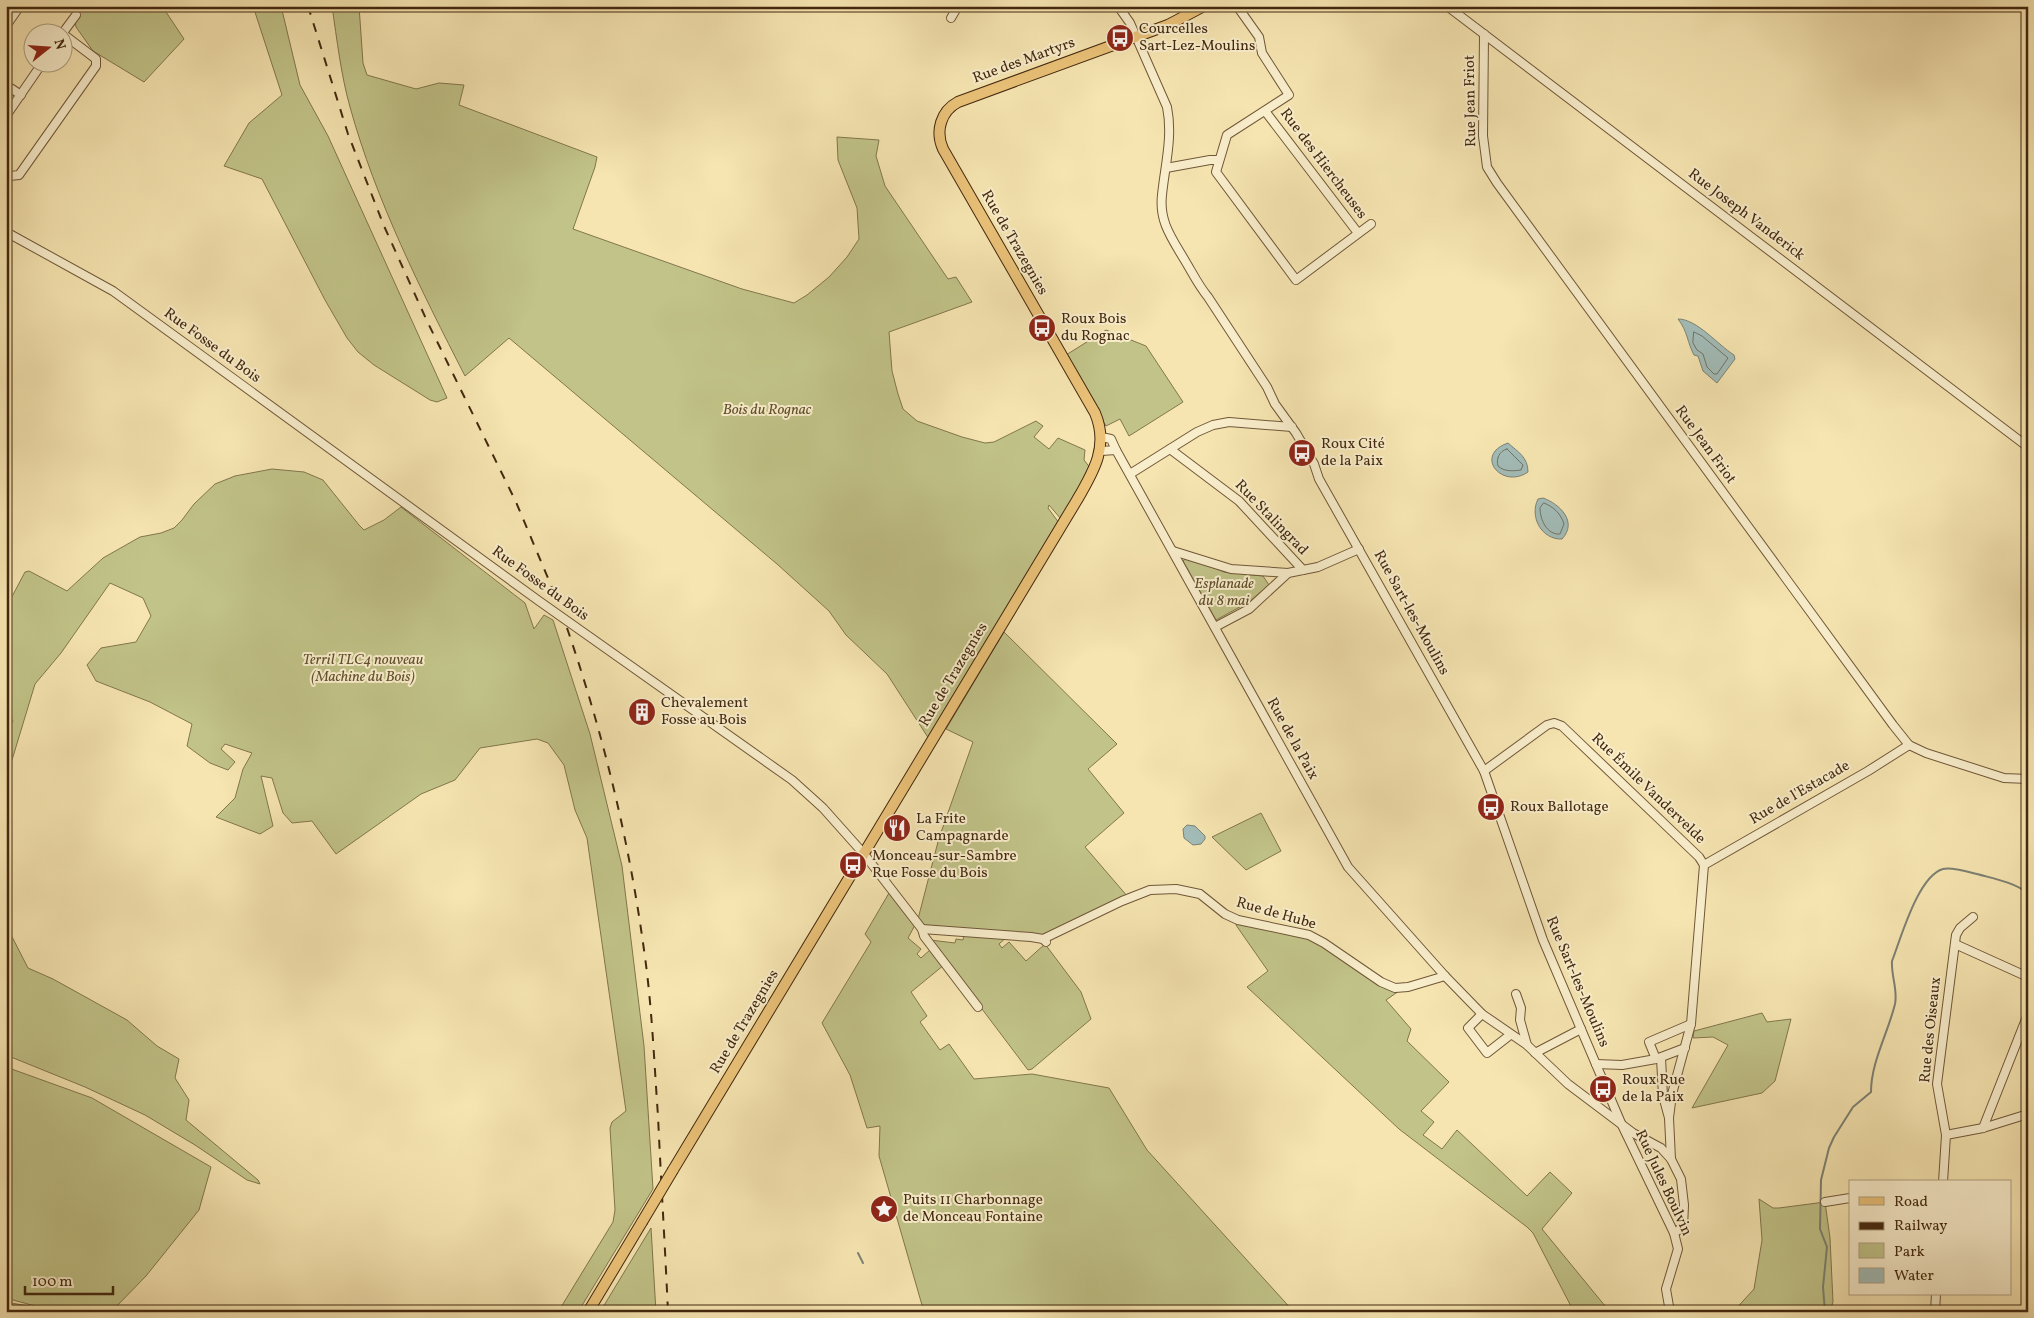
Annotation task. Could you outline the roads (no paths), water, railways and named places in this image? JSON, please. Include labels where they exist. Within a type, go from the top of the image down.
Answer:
[{"type":"main road","name":"Rue des Martyrs","points":[[939,132],[944,114],[958,102],[1175,22],[1204,6]]},
{"type":"main road","name":"Rue de Trazegnies","points":[[588,1312],[1090,479],[1101,451],[1101,437],[1095,413],[946,154],[941,144],[939,132]]},
{"type":"street","points":[[6,26],[20,6]]},
{"type":"street","points":[[951,18],[958,6]]},
{"type":"street","name":"Rue Sart-les-Moulins","points":[[1118,6],[1130,23],[1168,107],[1170,134],[1162,202],[1164,222],[1168,234],[1200,287],[1267,387],[1275,404],[1307,452],[1319,479],[1484,772],[1543,940],[1621,1123]]},
{"type":"street","points":[[1166,168],[1218,160],[1227,135],[1289,95],[1262,53],[1259,37],[1237,6]]},
{"type":"street","name":"Rue Joseph Vanderick","points":[[1447,6],[2028,447]]},
{"type":"street","points":[[71,22],[76,15]]},
{"type":"street","name":"Rue Jean Friot","points":[[1484,34],[1483,136],[1487,167],[1881,709],[1909,745],[1926,753],[2004,778],[2028,779]]},
{"type":"street","points":[[6,174],[10,176],[19,175],[96,66],[96,59],[72,41]]},
{"type":"street","points":[[6,116],[36,72]]},
{"type":"street","points":[[6,85],[21,95]]},
{"type":"street","name":"Rue des Hiercheuses","points":[[1265,111],[1358,233]]},
{"type":"street","name":"Rue des Hiercheuses","points":[[1218,160],[1216,172],[1296,280],[1371,224]]},
{"type":"street","name":"Rue Fosse du Bois","points":[[6,232],[113,291],[539,601],[792,780],[822,808],[864,854],[922,929],[924,936],[978,1007]]},
{"type":"street","points":[[1130,474],[1203,428],[1213,425],[1230,422],[1292,427]]},
{"type":"street","name":"Rue de la Paix","points":[[1101,437],[1111,439],[1348,867],[1445,976],[1482,1014],[1527,1045],[1568,1084],[1634,1133],[1661,1148],[1671,1159]]},
{"type":"street","name":"Rue Stalingrad","points":[[1170,449],[1240,500],[1303,570]]},
{"type":"street","points":[[1101,451],[1116,450]]},
{"type":"street","points":[[1173,551],[1231,569],[1261,573],[1288,573],[1325,564],[1359,549]]},
{"type":"street","points":[[1215,627],[1249,609],[1288,573]]},
{"type":"street","name":"Rue Émile Vandervelde","points":[[1484,772],[1547,725],[1554,723],[1562,726],[1704,864],[1691,1024],[1672,1094],[1669,1118]]},
{"type":"street","name":"Rue de l'Estacade","points":[[1704,864],[1868,771],[1909,745]]},
{"type":"street","name":"Rue de Hube","points":[[922,929],[1045,941],[1130,898],[1158,889],[1176,889],[1200,894],[1225,914],[1238,920],[1309,935],[1324,943],[1381,982],[1395,988],[1408,987],[1445,976]]},
{"type":"street","name":"Rue des Oiseaux","points":[[1943,1180],[1946,1135],[1936,1084],[1954,944],[1960,928],[1973,917]]},
{"type":"street","points":[[1954,944],[2028,977]]},
{"type":"street","name":"Rue de la Paix","points":[[1516,994],[1521,1008],[1520,1020],[1527,1045]]},
{"type":"street","points":[[1482,1014],[1468,1028],[1487,1053],[1510,1035]]},
{"type":"street","points":[[1983,1128],[2028,1014]]},
{"type":"street","points":[[1674,1233],[1684,1227],[1681,1179],[1671,1159],[1669,1118],[1663,1096],[1658,1058],[1649,1042],[1691,1024]]},
{"type":"street","points":[[1535,1053],[1581,1029]]},
{"type":"street","points":[[1596,1064],[1622,1065],[1658,1058],[1685,1048]]},
{"type":"street","points":[[1946,1135],[1983,1128],[2028,1114]]},
{"type":"street","name":"Rue Jules Boulvin","points":[[1621,1123],[1674,1233],[1678,1249],[1666,1289],[1670,1312]]},
{"type":"street","points":[[1825,1202],[1849,1198]]},
{"type":"street","points":[[1935,1312],[1936,1296]]},
{"type":"water","points":[[1678,319],[1693,323],[1734,355],[1735,359],[1717,383],[1703,371],[1698,356],[1694,355],[1684,328]]},
{"type":"water","points":[[1508,443],[1524,459],[1528,472],[1509,477],[1495,469],[1492,462],[1493,455],[1498,448]]},
{"type":"water","points":[[1543,498],[1561,509],[1568,520],[1566,533],[1562,539],[1549,536],[1543,532],[1536,520],[1535,513],[1538,499]]},
{"type":"water","points":[[1187,825],[1195,826],[1205,836],[1201,844],[1193,845],[1184,838],[1183,829]]},
{"type":"waterway","points":[[1825,1312],[1823,1287],[1827,1247],[1820,1229],[1821,1180],[1829,1148],[1834,1137],[1853,1107],[1871,1092],[1874,1070],[1895,1004],[1896,993],[1892,961],[1918,895],[1934,874],[1943,869],[1960,870],[1997,879],[2010,883],[2028,893]]},
{"type":"waterway","points":[[858,1253],[863,1263]]},
{"type":"railway","points":[[308,6],[348,134],[384,226],[427,321],[516,502],[558,602]]},
{"type":"railway","points":[[567,628],[603,747],[623,827],[638,909],[649,991],[654,1054],[668,1312]]},
{"type":"place","name":"Courcelles Sart-Lez-Moulins","points":[[1120,38]]},
{"type":"place","name":"Roux Bois du Rognac","points":[[1042,328]]},
{"type":"place","name":"Roux Cité de la Paix","points":[[1302,453]]},
{"type":"place","name":"Chevalement Fosse au Bois","points":[[642,712]]},
{"type":"place","name":"Roux Ballotage","points":[[1491,807]]},
{"type":"place","name":"La Frite Campagnarde","points":[[897,828]]},
{"type":"place","name":"Monceau-sur-Sambre Rue Fosse du Bois","points":[[853,865]]},
{"type":"place","name":"Roux Rue de la Paix","points":[[1603,1089]]},
{"type":"place","name":"Puits 11 Charbonnage de Monceau Fontaine","points":[[884,1209]]},
{"type":"park label","name":"Bois du Rognac","points":[[767,410]]},
{"type":"park label","name":"Esplanade du 8 mai","points":[[1224,592]]},
{"type":"park label","name":"Terril TLC4 nouveau (Machine du Bois)","points":[[363,668]]}]
